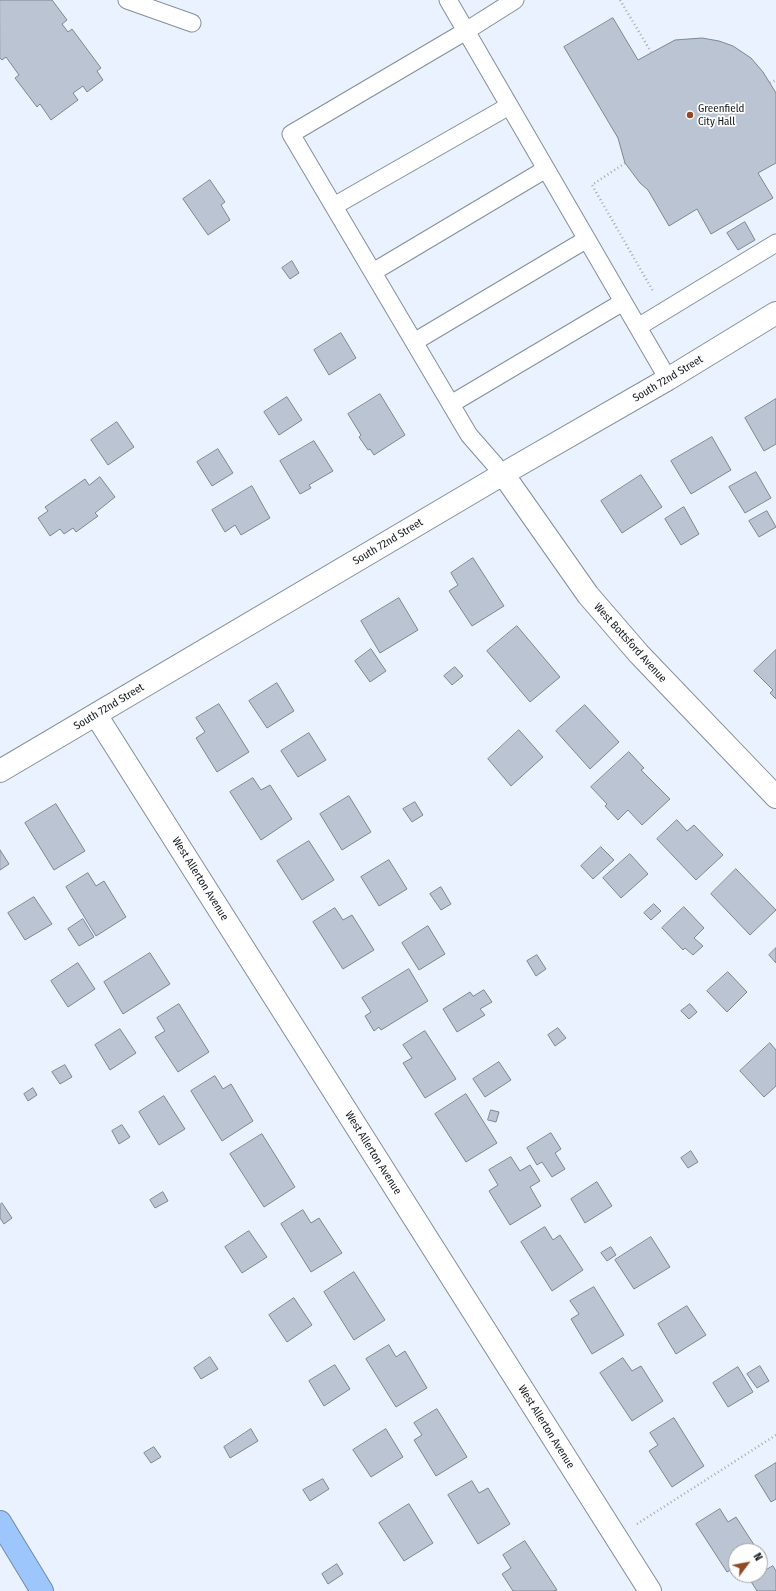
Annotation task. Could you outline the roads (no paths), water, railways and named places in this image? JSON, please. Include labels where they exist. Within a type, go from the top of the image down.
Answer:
[{"type":"highway","points":[[0,1522],[42,1591]]},
{"type":"street","name":"South 72nd Street","points":[[0,771],[502,474],[668,379],[776,313]]},
{"type":"street","name":"West Bottsford Avenue","points":[[502,474],[588,595],[639,654],[776,797]]},
{"type":"street","name":"West Allerton Avenue","points":[[96,715],[650,1591]]},
{"type":"lane","points":[[127,0],[192,23]]},
{"type":"lane","points":[[448,0],[668,379]]},
{"type":"lane","points":[[502,474],[469,435],[291,134],[466,31],[515,0]]},
{"type":"lane","points":[[334,206],[510,106]]},
{"type":"lane","points":[[373,272],[546,169]]},
{"type":"lane","points":[[414,342],[586,239]]},
{"type":"lane","points":[[638,327],[776,243]]},
{"type":"lane","points":[[451,404],[623,302]]},
{"type":"place","name":"Greenfield City Hall","points":[[690,115]]}]
